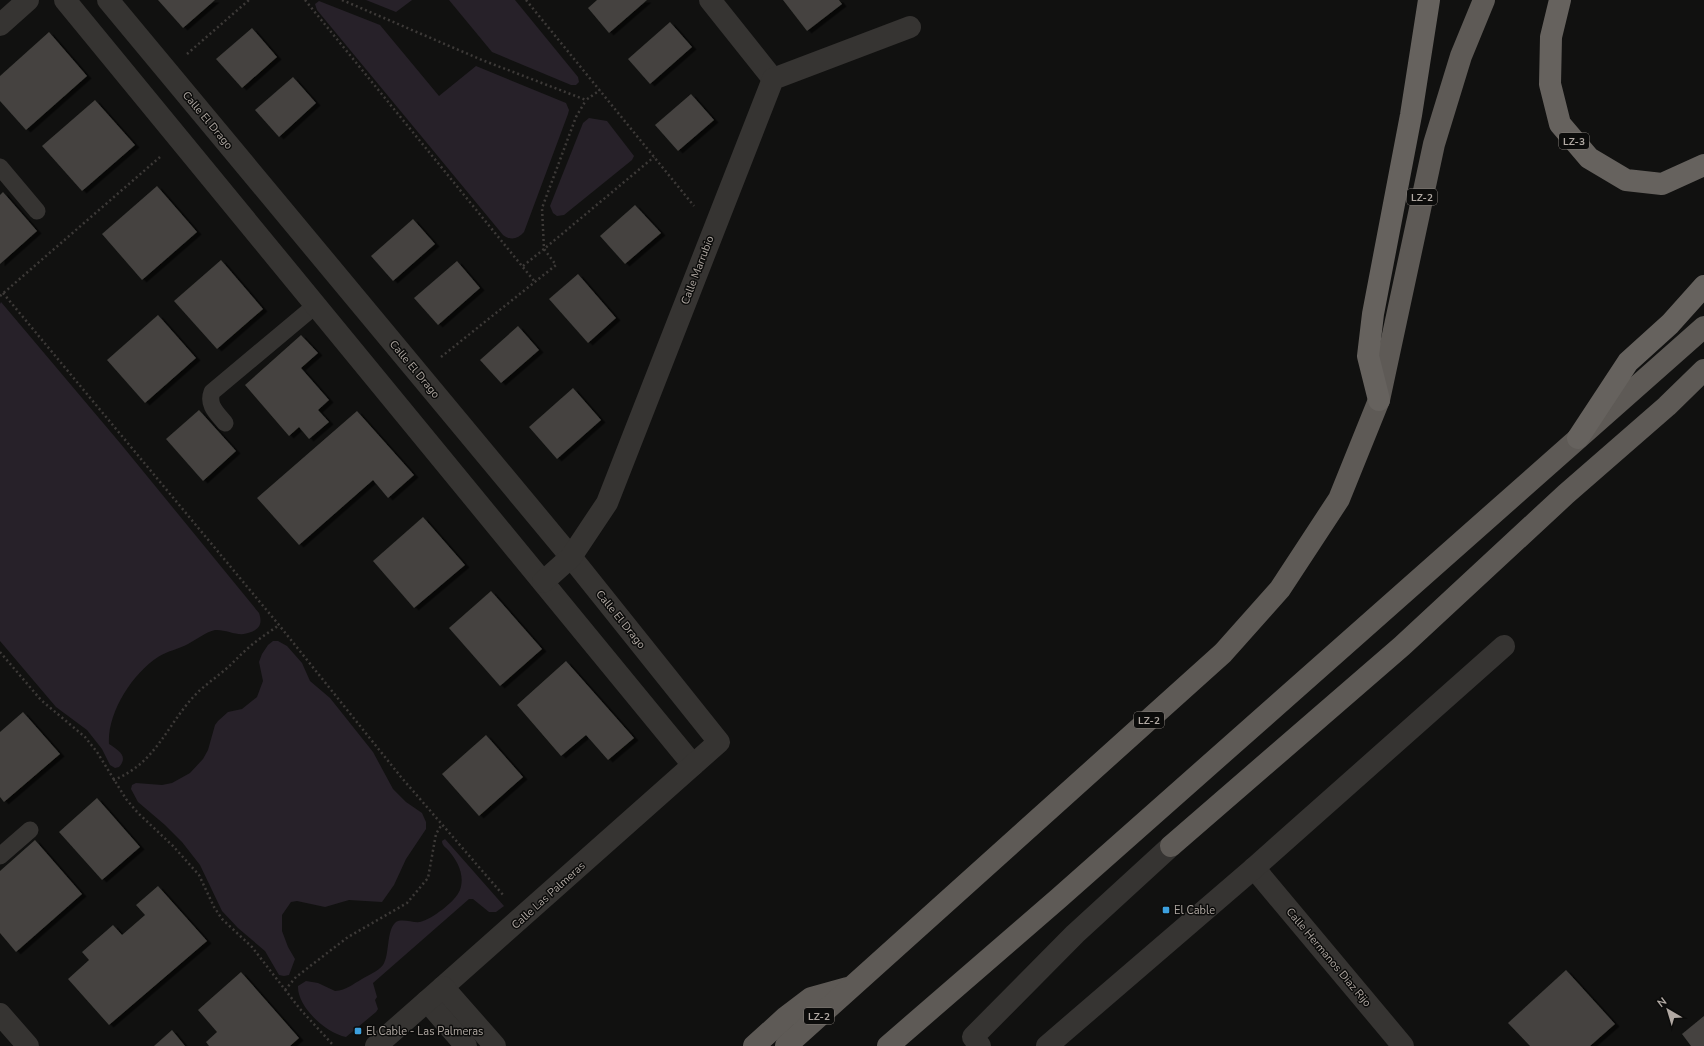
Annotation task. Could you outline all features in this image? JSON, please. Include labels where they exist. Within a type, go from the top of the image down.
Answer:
[{"type":"highway","points":[[1379,400],[1368,356],[1372,321],[1411,115],[1429,0]]},
{"type":"highway","name":"LZ-2","points":[[786,1046],[1223,653],[1280,589],[1339,499],[1379,400],[1434,144],[1461,56],[1484,0]]},
{"type":"highway","name":"LZ-3","points":[[1560,0],[1550,37],[1550,84],[1560,124],[1588,158],[1626,180],[1662,184],[1704,165]]},
{"type":"highway","points":[[1578,438],[1628,362],[1670,324],[1704,286]]},
{"type":"highway","points":[[888,1046],[1082,877],[1704,328]]},
{"type":"highway","points":[[1171,846],[1402,646],[1566,494],[1667,406],[1704,370]]},
{"type":"highway","points":[[754,1046],[786,1017],[811,998],[852,987]]},
{"type":"street","points":[[0,25],[28,0]]},
{"type":"street","points":[[65,0],[692,765]]},
{"type":"street","name":"Calle El Drago","points":[[108,0],[571,557],[719,742]]},
{"type":"street","points":[[710,0],[773,79],[910,27]]},
{"type":"street","name":"Calle Marrubio","points":[[543,582],[571,557],[606,503],[716,220],[773,79]]},
{"type":"street","points":[[1047,1046],[1254,868],[1504,646]]},
{"type":"street","name":"Calle Las Palmeras","points":[[376,1046],[719,742]]},
{"type":"street","points":[[972,1043],[1075,934],[1171,846]]},
{"type":"street","name":"Calle Hermanos Diaz Rijo","points":[[1254,868],[1403,1046]]},
{"type":"street","points":[[435,994],[466,1046]]},
{"type":"street","points":[[435,994],[495,1046]]},
{"type":"street","points":[[0,1014],[28,1046]]},
{"type":"lane","points":[[0,167],[37,211]]},
{"type":"lane","points":[[224,423],[213,408],[210,399],[212,392],[316,305]]},
{"type":"lane","points":[[0,856],[30,830]]},
{"type":"path","points":[[167,71],[249,0]]},
{"type":"path","points":[[305,0],[535,282]]},
{"type":"path","points":[[342,0],[482,60],[586,100]]},
{"type":"path","points":[[526,0],[694,207],[716,220]]},
{"type":"path","points":[[420,375],[556,265],[544,249],[542,208],[576,117],[586,100],[600,90]]},
{"type":"path","points":[[0,296],[180,139]]},
{"type":"path","points":[[523,266],[654,157]]},
{"type":"path","points":[[3,293],[279,625],[402,777],[522,917]]},
{"type":"path","points":[[113,780],[126,775],[142,762],[165,738],[181,713],[198,692],[246,650],[279,625]]},
{"type":"path","points":[[0,652],[40,700],[85,737],[97,752],[113,780],[138,813],[157,829],[199,875],[214,907],[222,919],[252,947],[300,1009],[334,1046]]},
{"type":"path","points":[[285,990],[296,977],[348,937],[407,903],[428,878],[436,834],[442,824]]},
{"type":"shaded area","points":[[366,0],[412,0],[396,12]]},
{"type":"shaded area","points":[[449,0],[515,0],[578,77],[579,82],[576,85],[571,85],[492,52]]},
{"type":"shaded area","points":[[319,1],[380,25],[439,96],[476,66],[566,103],[569,110],[568,114],[522,234],[517,238],[512,239],[503,235],[317,10],[315,4]]},
{"type":"shaded area","points":[[589,118],[607,121],[634,156],[632,160],[564,215],[557,216],[553,213],[550,206],[583,123]]},
{"type":"shaded area","points":[[1,302],[120,443],[259,613],[261,620],[259,626],[255,630],[244,634],[215,630],[205,634],[184,646],[158,657],[139,673],[123,695],[112,720],[109,732],[109,744],[123,756],[122,763],[119,767],[115,768],[110,765],[102,749],[87,730],[56,707],[0,641]]},
{"type":"shaded area","points":[[273,641],[278,641],[287,646],[302,663],[310,681],[330,698],[373,752],[393,789],[406,802],[422,813],[426,822],[426,829],[406,859],[394,885],[382,902],[349,900],[325,907],[297,901],[291,902],[282,915],[282,931],[288,947],[295,959],[289,975],[284,976],[279,975],[265,951],[238,928],[222,911],[200,865],[182,842],[138,802],[131,789],[132,785],[136,783],[162,785],[172,783],[190,773],[203,759],[208,750],[215,725],[218,721],[228,712],[242,709],[257,697],[263,681],[259,662],[268,645]]},
{"type":"shaded area","points":[[445,839],[504,906],[496,912],[489,912],[473,899],[469,899],[373,983],[377,997],[375,1000],[378,1009],[376,1012],[346,1037],[338,1035],[322,1025],[307,1010],[299,994],[298,986],[306,981],[318,983],[335,991],[350,986],[376,971],[383,965],[387,955],[389,936],[396,922],[401,920],[420,922],[443,909],[453,900],[460,890],[462,879],[460,869],[443,844],[442,841]]},
{"type":"building","points":[[158,0],[215,0],[183,28]]},
{"type":"building","points":[[597,0],[647,0],[609,33],[588,8]]},
{"type":"building","points":[[783,0],[839,0],[842,4],[807,31]]},
{"type":"building","points":[[670,22],[692,47],[650,84],[628,59]]},
{"type":"building","points":[[252,28],[277,57],[242,88],[216,59]]},
{"type":"building","points":[[49,32],[87,76],[26,130],[0,101],[0,76]]},
{"type":"building","points":[[293,77],[316,103],[279,137],[255,110]]},
{"type":"building","points":[[691,94],[714,120],[678,151],[655,125]]},
{"type":"building","points":[[95,100],[135,145],[82,191],[42,146]]},
{"type":"building","points":[[157,186],[197,232],[142,280],[102,234]]},
{"type":"building","points":[[3,192],[37,231],[0,264],[0,195]]},
{"type":"building","points":[[635,205],[661,233],[625,264],[600,236]]},
{"type":"building","points":[[413,219],[435,244],[393,281],[371,256]]},
{"type":"building","points":[[221,260],[263,309],[217,349],[174,301]]},
{"type":"building","points":[[457,261],[480,288],[438,325],[414,298]]},
{"type":"building","points":[[578,274],[616,318],[588,343],[549,299]]},
{"type":"building","points":[[158,315],[196,358],[145,403],[107,360]]},
{"type":"building","points":[[518,326],[539,350],[501,383],[480,360]]},
{"type":"building","points":[[301,335],[318,353],[301,368],[329,400],[318,410],[329,422],[309,439],[299,427],[289,436],[245,385]]},
{"type":"building","points":[[573,388],[601,420],[557,459],[529,427]]},
{"type":"building","points":[[199,410],[236,451],[203,481],[166,439]]},
{"type":"building","points":[[357,411],[414,475],[388,498],[373,480],[299,545],[257,498]]},
{"type":"building","points":[[423,517],[465,565],[414,608],[373,561]]},
{"type":"building","points":[[491,591],[542,649],[500,686],[449,628]]},
{"type":"building","points":[[566,661],[634,738],[608,760],[586,735],[561,756],[517,705]]},
{"type":"building","points":[[23,712],[60,754],[4,802],[0,797],[0,732]]},
{"type":"building","points":[[486,735],[523,777],[479,816],[442,774]]},
{"type":"building","points":[[97,798],[140,847],[102,880],[59,832]]},
{"type":"building","points":[[35,840],[82,894],[16,952],[0,933],[0,871]]},
{"type":"building","points":[[158,886],[207,941],[109,1025],[68,979],[89,960],[82,952],[113,925],[122,935],[145,915],[136,905]]},
{"type":"building","points":[[1566,970],[1615,1024],[1590,1046],[1530,1046],[1508,1023]]},
{"type":"building","points":[[241,972],[299,1038],[290,1046],[209,1046],[206,1042],[217,1032],[198,1010]]},
{"type":"building","points":[[1704,1016],[1704,1046],[1691,1046],[1682,1034]]},
{"type":"building","points":[[172,1030],[185,1046],[154,1046]]},
{"type":"place","name":"El Cable","points":[[1166,910]]},
{"type":"place","name":"El Cable - Las Palmeras","points":[[358,1031]]}]
